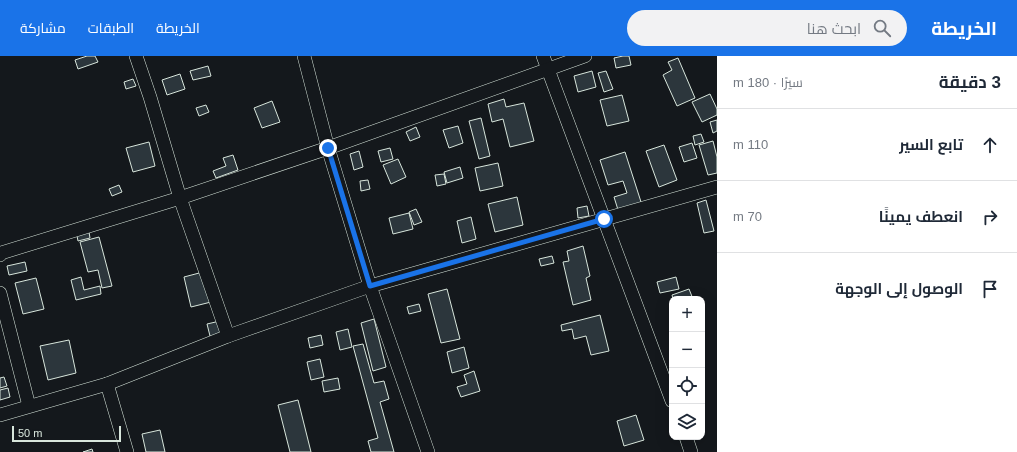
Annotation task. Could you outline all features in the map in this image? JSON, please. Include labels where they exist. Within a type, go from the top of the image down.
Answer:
[{"type":"street","points":[[136,56],[150,97],[180,198],[228,336]]},
{"type":"street","points":[[304,56],[328,148],[370,286],[428,452]]},
{"type":"street","points":[[543,56],[669,392]]},
{"type":"street","points":[[0,255],[1,253],[180,198],[328,148],[585,56]]},
{"type":"street","points":[[0,415],[107,384],[228,336],[370,286],[717,187]]},
{"type":"street","points":[[0,293],[29,406]]},
{"type":"street","points":[[107,384],[127,452]]},
{"type":"street","points":[[687,440],[691,452]]},
{"type":"building","points":[[87,56],[95,56],[98,62],[78,69],[75,60]]},
{"type":"building","points":[[629,56],[631,65],[616,68],[614,58]]},
{"type":"building","points":[[678,58],[695,98],[677,106],[663,75],[672,70],[668,62]]},
{"type":"building","points":[[208,66],[211,76],[193,80],[190,71]]},
{"type":"building","points":[[592,71],[596,87],[578,92],[574,76]]},
{"type":"building","points":[[606,71],[613,89],[604,92],[598,73]]},
{"type":"building","points":[[180,74],[185,89],[167,95],[162,80]]},
{"type":"building","points":[[133,79],[136,86],[126,89],[124,82]]},
{"type":"building","points":[[710,94],[717,109],[717,115],[702,122],[692,102]]},
{"type":"building","points":[[622,95],[629,121],[607,126],[600,100]]},
{"type":"building","points":[[504,99],[506,107],[524,103],[534,141],[510,147],[503,119],[492,122],[488,104]]},
{"type":"building","points":[[272,101],[280,122],[262,128],[254,108]]},
{"type":"building","points":[[206,105],[209,112],[199,116],[196,108]]},
{"type":"building","points":[[481,118],[490,156],[479,159],[469,121]]},
{"type":"building","points":[[717,120],[717,131],[713,133],[710,122]]},
{"type":"building","points":[[458,126],[463,143],[449,148],[443,130]]},
{"type":"building","points":[[416,127],[420,137],[410,141],[406,132]]},
{"type":"building","points":[[701,134],[704,142],[695,145],[693,136]]},
{"type":"building","points":[[713,141],[717,157],[717,173],[708,175],[699,145]]},
{"type":"building","points":[[149,142],[155,166],[133,172],[126,148]]},
{"type":"building","points":[[692,143],[697,158],[684,162],[679,147]]},
{"type":"building","points":[[664,145],[677,180],[659,187],[646,151]]},
{"type":"building","points":[[390,148],[393,159],[381,162],[378,151]]},
{"type":"building","points":[[359,151],[363,167],[354,170],[350,154]]},
{"type":"building","points":[[625,152],[642,205],[619,213],[614,197],[627,193],[623,181],[608,185],[600,160]]},
{"type":"building","points":[[233,155],[238,170],[216,178],[213,171],[226,166],[223,158]]},
{"type":"building","points":[[398,159],[406,177],[391,184],[383,165]]},
{"type":"building","points":[[498,163],[503,186],[480,191],[475,168]]},
{"type":"building","points":[[460,167],[463,178],[447,183],[444,172]]},
{"type":"building","points":[[444,174],[446,184],[437,186],[435,175]]},
{"type":"building","points":[[368,180],[370,189],[361,191],[360,181]]},
{"type":"building","points":[[119,185],[122,192],[112,196],[109,189]]},
{"type":"building","points":[[517,197],[523,225],[495,232],[488,204]]},
{"type":"building","points":[[706,200],[714,231],[704,233],[697,203]]},
{"type":"building","points":[[587,206],[589,216],[578,218],[577,208]]},
{"type":"building","points":[[416,209],[422,222],[414,225],[409,212]]},
{"type":"building","points":[[409,213],[413,229],[393,234],[389,218]]},
{"type":"building","points":[[471,217],[476,239],[462,243],[457,221]]},
{"type":"building","points":[[89,232],[90,238],[78,241],[77,236]]},
{"type":"building","points":[[99,237],[112,286],[102,288],[98,270],[88,272],[80,242]]},
{"type":"building","points":[[583,246],[590,276],[586,278],[591,300],[573,305],[563,262],[569,261],[567,251]]},
{"type":"building","points":[[552,256],[554,263],[541,266],[539,259]]},
{"type":"building","points":[[25,262],[27,271],[9,275],[7,266]]},
{"type":"building","points":[[203,272],[211,302],[191,307],[184,277]]},
{"type":"building","points":[[81,277],[84,290],[100,286],[101,294],[76,300],[71,280]]},
{"type":"building","points":[[676,277],[679,289],[660,293],[657,282]]},
{"type":"building","points":[[36,278],[44,309],[23,314],[15,283]]},
{"type":"building","points":[[447,289],[460,339],[441,343],[428,294]]},
{"type":"building","points":[[689,289],[692,296],[672,296]]},
{"type":"building","points":[[419,304],[421,311],[409,314],[407,307]]},
{"type":"building","points":[[600,315],[609,351],[591,355],[586,336],[574,339],[572,329],[562,331],[561,325]]},
{"type":"building","points":[[374,319],[386,367],[373,371],[361,323]]},
{"type":"building","points":[[220,321],[224,337],[211,340],[207,324]]},
{"type":"building","points":[[348,329],[352,347],[340,350],[336,332]]},
{"type":"building","points":[[321,335],[323,345],[310,348],[308,338]]},
{"type":"building","points":[[69,340],[76,373],[48,380],[40,346]]},
{"type":"building","points":[[363,344],[374,383],[384,381],[389,399],[380,402],[394,452],[371,452],[368,441],[378,438],[353,346]]},
{"type":"building","points":[[464,347],[469,368],[452,373],[447,352]]},
{"type":"building","points":[[320,359],[324,377],[311,380],[307,362]]},
{"type":"building","points":[[474,371],[480,391],[461,397],[457,387],[467,384],[464,375]]},
{"type":"building","points":[[4,377],[7,386],[0,388],[0,378]]},
{"type":"building","points":[[338,378],[340,389],[324,392],[322,381]]},
{"type":"building","points":[[8,388],[10,397],[0,400],[0,390]]},
{"type":"building","points":[[298,400],[311,452],[290,452],[278,405]]},
{"type":"building","points":[[636,415],[644,440],[624,446],[617,421]]},
{"type":"building","points":[[160,430],[165,452],[146,452],[142,434]]},
{"type":"building","points":[[92,449],[93,452],[83,452]]},
{"type":"route","points":[[328,148],[370,286],[604,219]]}]
